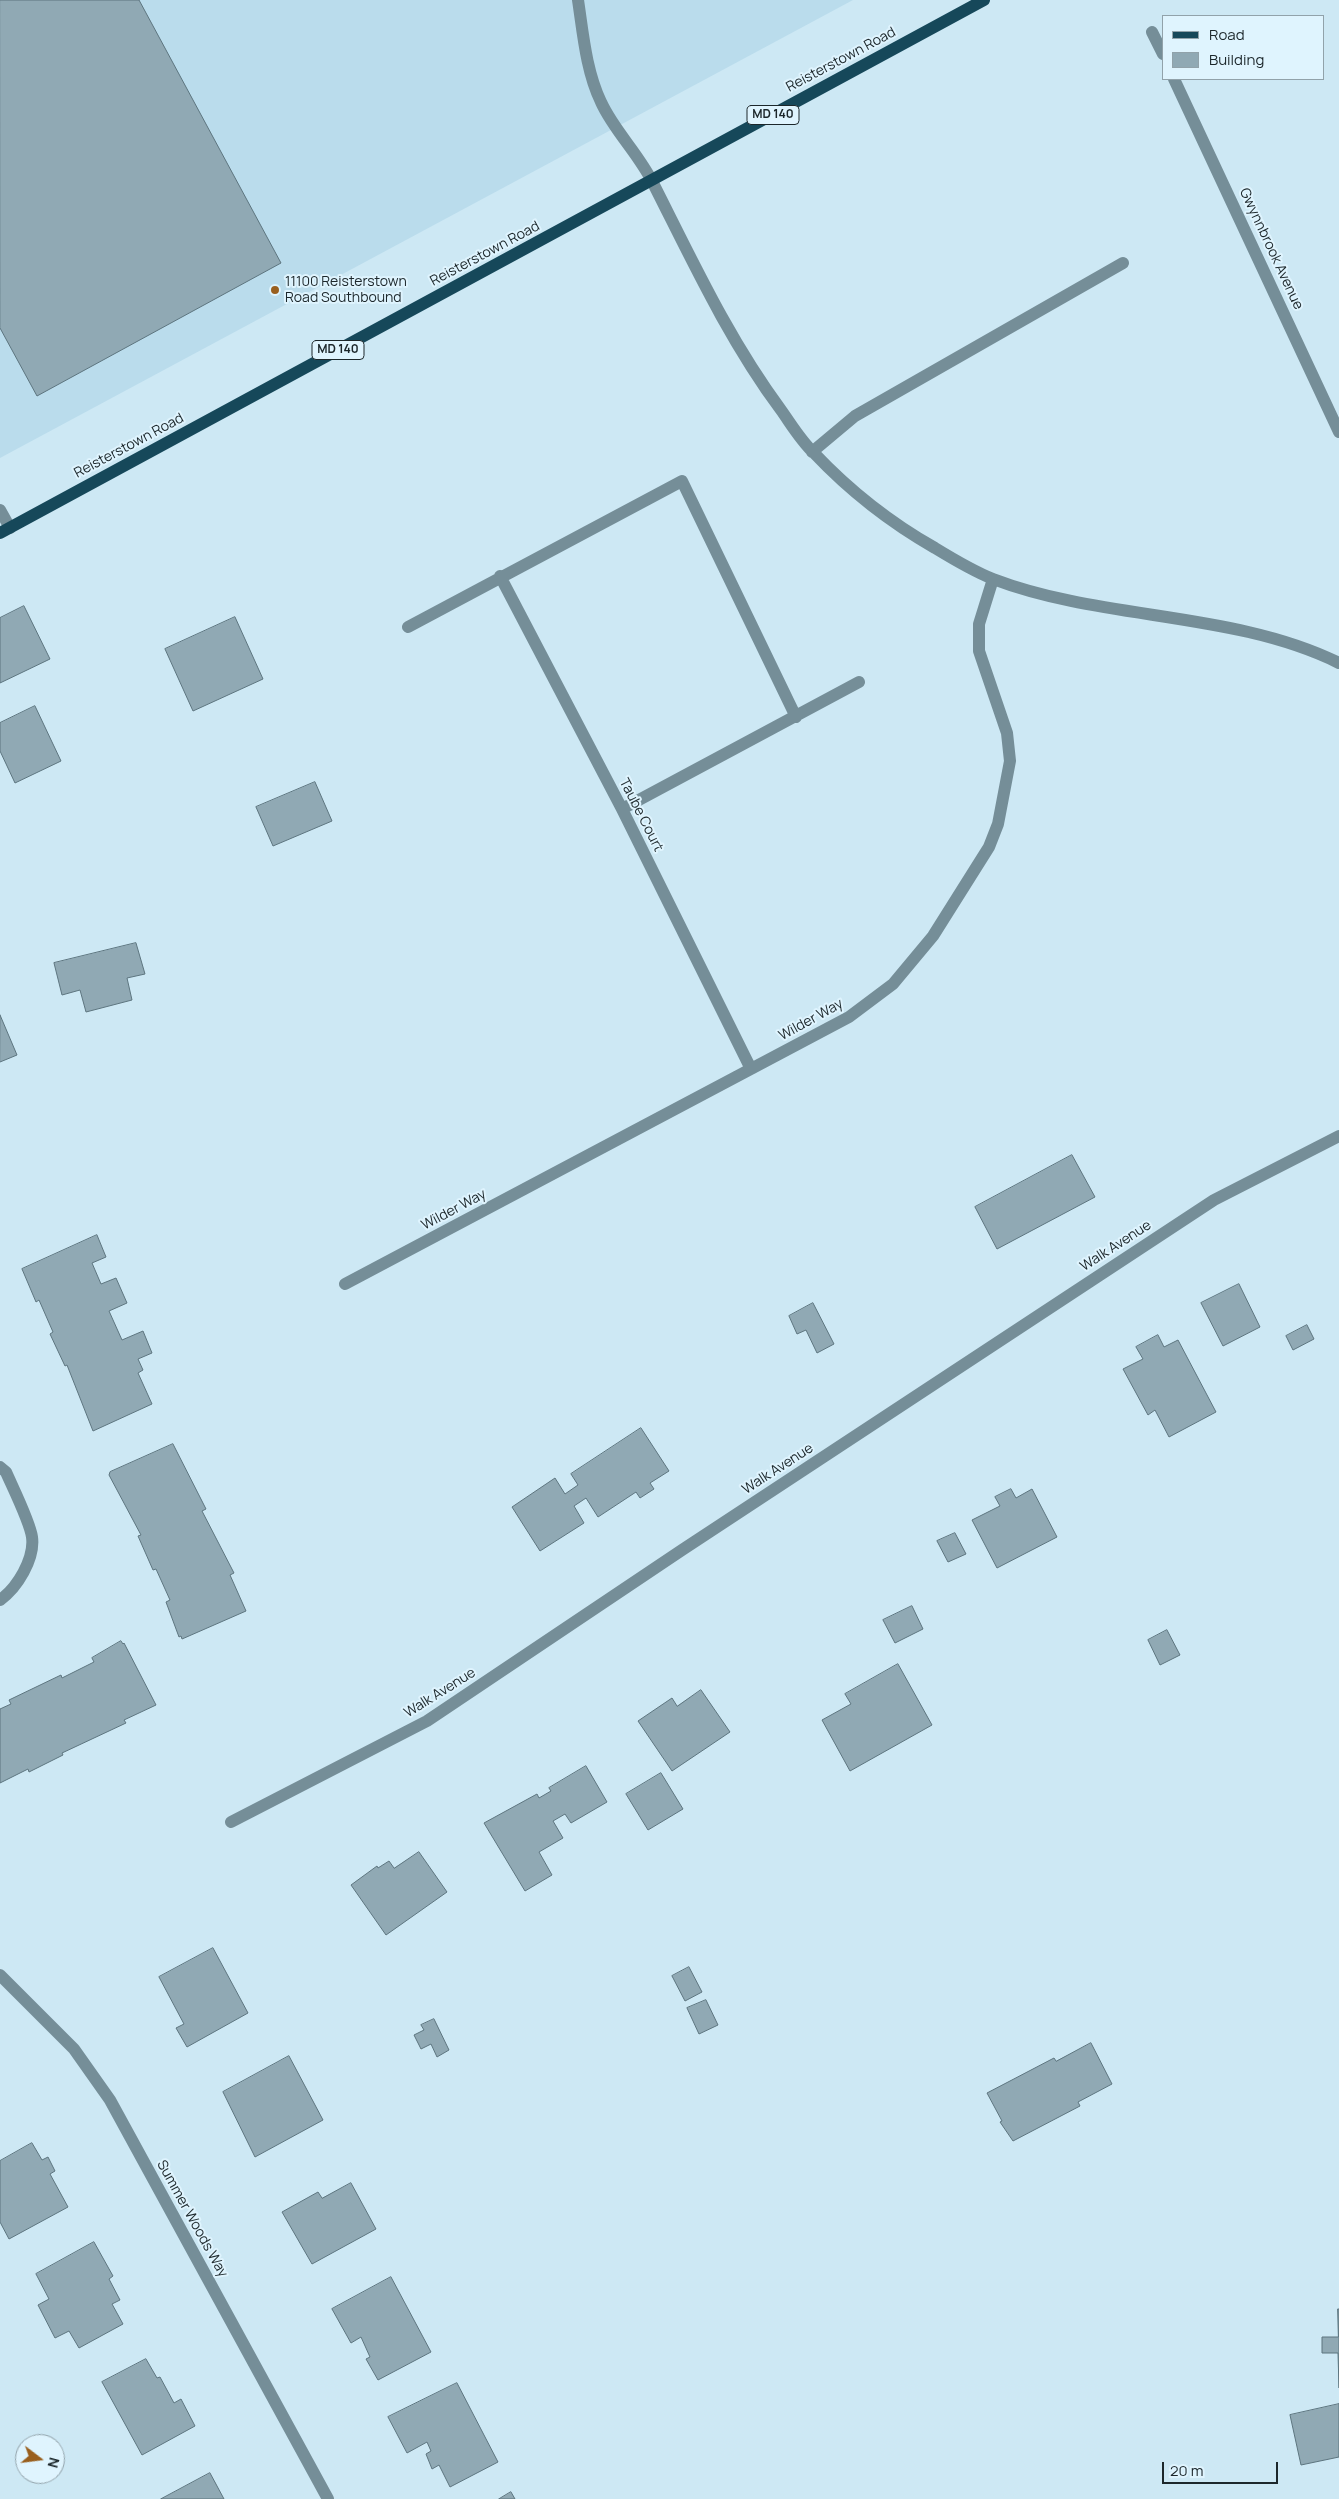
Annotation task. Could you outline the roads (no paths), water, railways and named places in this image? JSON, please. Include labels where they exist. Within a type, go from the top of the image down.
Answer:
[{"type":"main road","name":"Reisterstown Road","points":[[5,530],[984,0]]},
{"type":"street","points":[[578,0],[586,54],[601,102],[652,180],[711,300],[751,368],[812,452],[903,530],[961,563],[993,578],[1056,598],[1247,632],[1322,655],[1339,663]]},
{"type":"street","points":[[1152,32],[1162,52]]},
{"type":"street","name":"Gwynnbrook Avenue","points":[[1174,80],[1339,432]]},
{"type":"street","points":[[812,452],[855,416],[1123,263]]},
{"type":"street","points":[[408,627],[500,576],[682,481],[796,717]]},
{"type":"street","points":[[0,510],[5,530]]},
{"type":"street","name":"Taube Court","points":[[500,576],[622,809],[752,1069]]},
{"type":"street","name":"Wilder Way","points":[[345,1284],[850,1017],[893,984],[933,936],[989,847],[1001,814],[1010,761],[1007,733],[979,651],[979,624],[993,578]]},
{"type":"street","points":[[622,809],[859,682]]},
{"type":"street","name":"Walk Avenue","points":[[231,1822],[427,1721],[682,1550],[1214,1200],[1339,1136]]},
{"type":"street","points":[[0,1466],[6,1472],[32,1538],[28,1561],[20,1581],[0,1600]]},
{"type":"street","name":"Summer Woods Way","points":[[0,1975],[74,2048],[110,2100],[328,2499]]},
{"type":"place","name":"11100 Reisterstown Road Southbound","points":[[275,290]]}]
